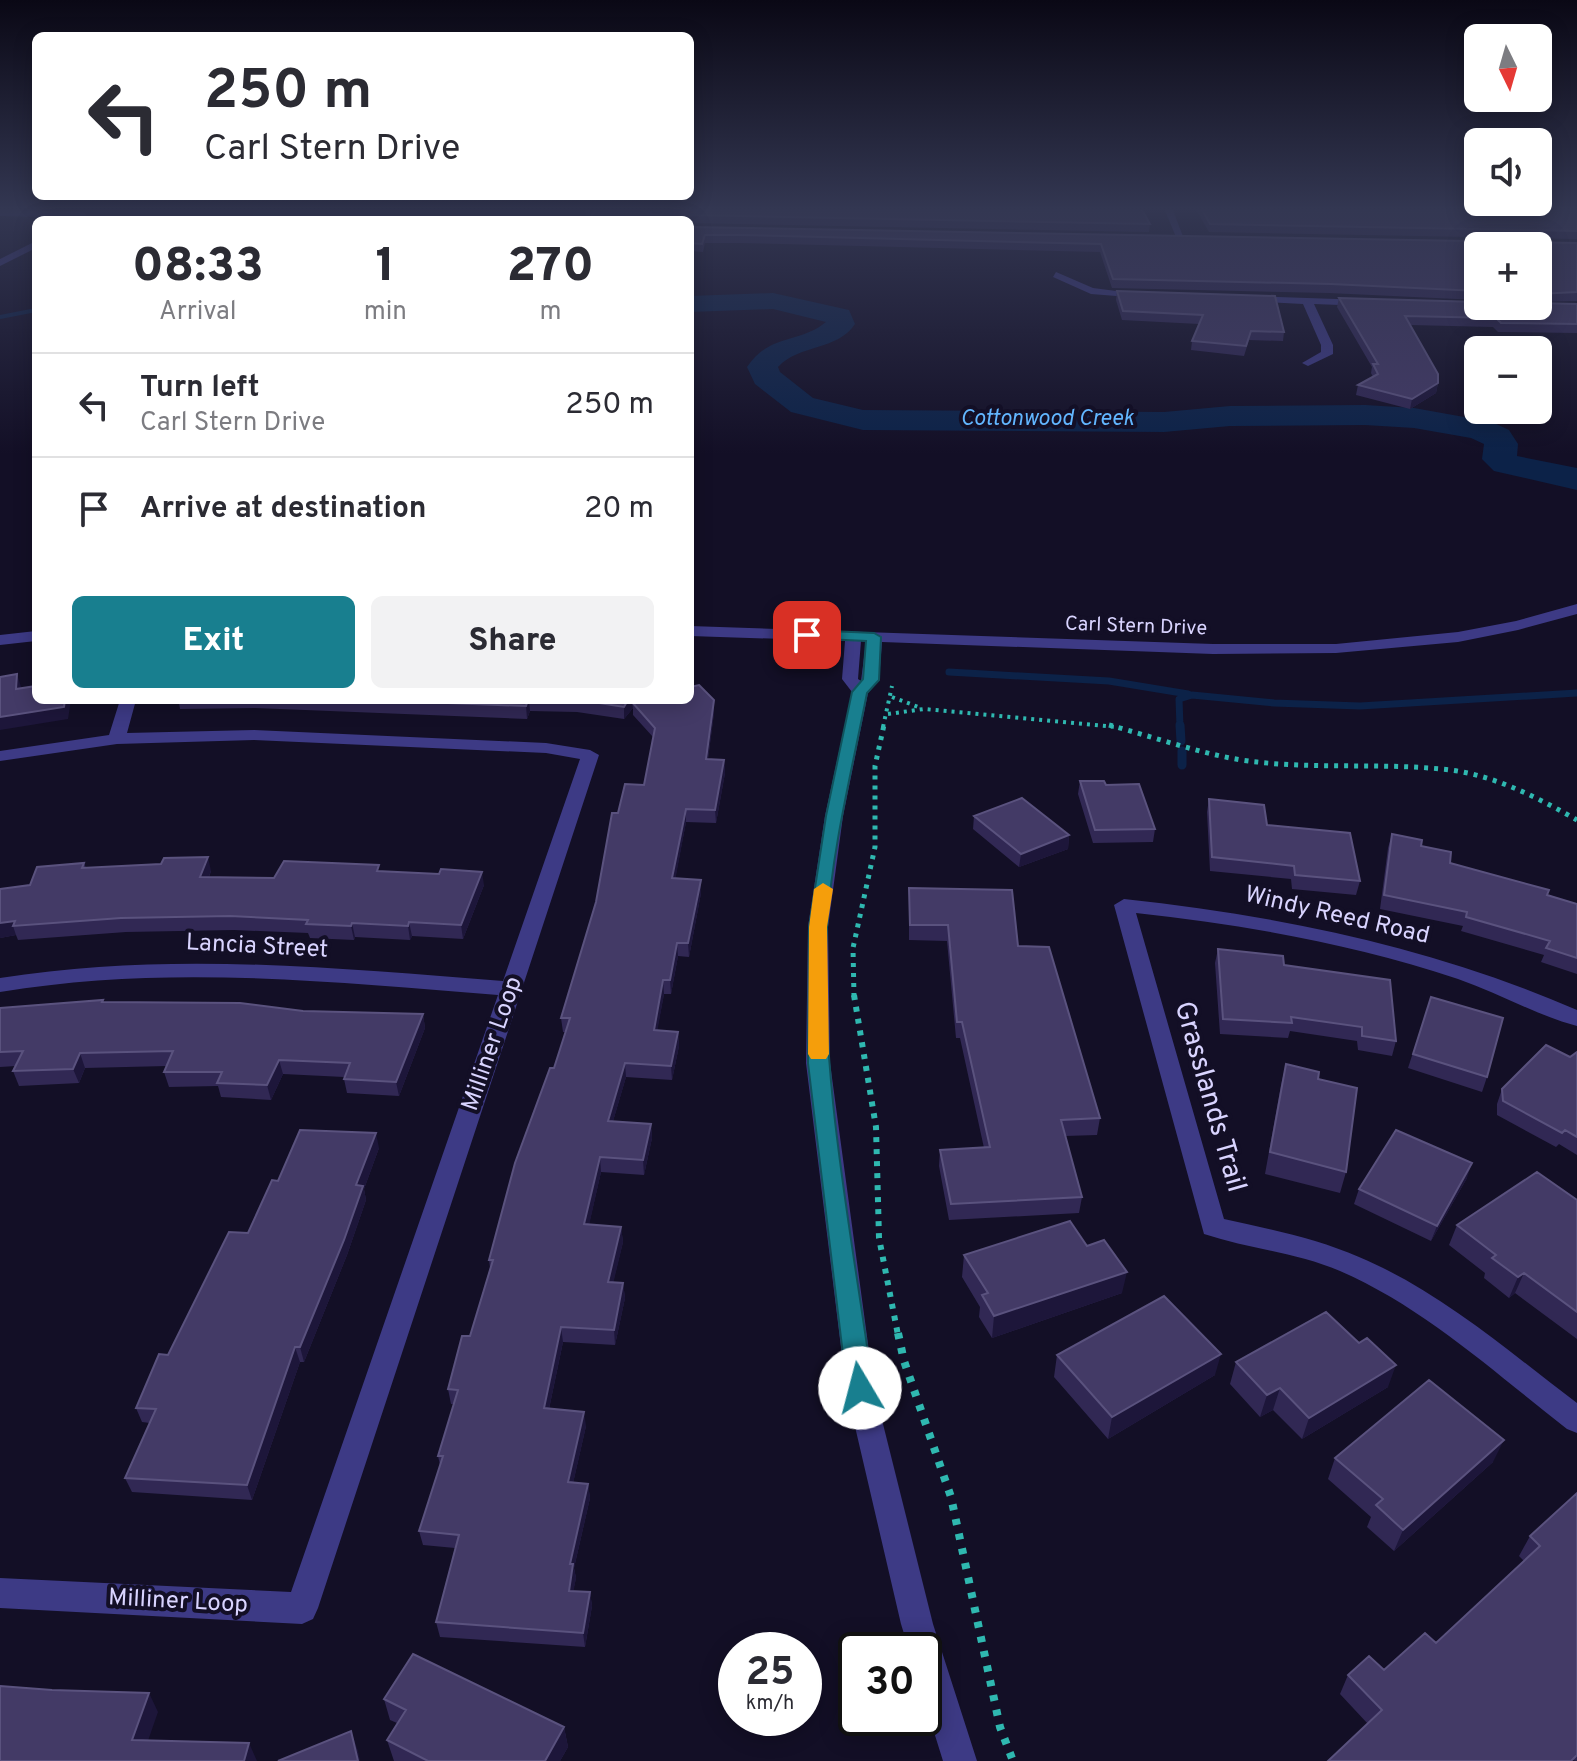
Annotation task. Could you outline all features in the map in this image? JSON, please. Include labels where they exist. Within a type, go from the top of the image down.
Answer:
[{"type":"street","points":[[1089,290],[1157,296]]},
{"type":"street","points":[[1232,298],[1381,303]]},
{"type":"street","points":[[1307,301],[1327,345],[1327,354],[1308,363]]},
{"type":"street","name":"Carl Stern Drive","points":[[694,631],[1246,651],[1306,650],[1416,643],[1547,619],[1577,609]]},
{"type":"street","points":[[0,640],[32,636]]},
{"type":"street","points":[[853,636],[850,679],[860,692]]},
{"type":"street","points":[[874,637],[871,680],[860,692],[834,816],[818,927],[818,1063],[860,1388],[917,1624],[960,1761]]},
{"type":"street","points":[[117,739],[127,704]]},
{"type":"street","name":"Milliner Loop","points":[[0,756],[117,739],[254,735],[546,748],[590,755],[302,1608],[0,1593]]},
{"type":"street","name":"Windy Reed Road","points":[[1124,905],[1196,912],[1388,950],[1522,993],[1577,1019]]},
{"type":"street","name":"Grasslands Trail","points":[[1124,905],[1213,1227],[1283,1242],[1350,1264],[1415,1298],[1577,1420]]},
{"type":"street","name":"Lancia Street","points":[[0,985],[47,975],[201,968],[511,989]]},
{"type":"path","points":[[893,673],[892,697],[875,766],[875,847],[853,948],[854,1008],[876,1127],[879,1238],[904,1361],[951,1497],[1000,1727],[1013,1761]]},
{"type":"path","points":[[892,697],[924,709]]},
{"type":"path","points":[[888,714],[924,709],[1107,725],[1253,762],[1315,767],[1442,769],[1494,780],[1539,798],[1577,820]]},
{"type":"building","points":[[1552,290],[1577,290],[1552,293]]},
{"type":"building","points":[[1117,291],[1275,296],[1284,332],[1251,331],[1246,346],[1192,341],[1203,315],[1123,311]]},
{"type":"building","points":[[1339,298],[1464,302],[1464,317],[1405,316],[1438,374],[1438,383],[1412,399],[1358,385],[1378,374],[1373,364],[1378,364]]},
{"type":"building","points":[[1552,303],[1577,304],[1577,324],[1501,323],[1498,320],[1552,320]]},
{"type":"building","points":[[17,674],[16,689],[32,687],[32,704],[64,704],[64,707],[0,717],[0,677]]},
{"type":"building","points":[[699,685],[714,700],[706,759],[724,760],[715,810],[686,809],[672,878],[701,880],[688,943],[677,943],[670,980],[663,980],[654,1030],[678,1032],[671,1066],[625,1063],[608,1121],[651,1124],[643,1160],[600,1157],[584,1224],[621,1227],[608,1282],[623,1283],[614,1330],[561,1327],[544,1408],[584,1412],[568,1482],[588,1484],[570,1564],[573,1564],[569,1591],[590,1592],[583,1633],[436,1622],[459,1535],[419,1531],[443,1456],[438,1456],[458,1390],[448,1389],[462,1336],[470,1336],[493,1260],[489,1260],[515,1163],[550,1068],[554,1068],[570,1018],[561,1018],[596,902],[612,813],[618,813],[625,784],[644,785],[655,728],[634,704],[694,704],[694,686]]},
{"type":"building","points":[[475,704],[527,704],[526,706]]},
{"type":"building","points":[[1080,781],[1104,781],[1106,785],[1139,784],[1155,829],[1095,830]]},
{"type":"building","points":[[1022,798],[1069,835],[1021,854],[974,816]]},
{"type":"building","points":[[1209,799],[1264,805],[1267,825],[1350,833],[1360,881],[1295,875],[1294,866],[1212,857]]},
{"type":"building","points":[[1392,834],[1422,840],[1421,846],[1451,852],[1450,863],[1549,890],[1547,895],[1577,904],[1577,958],[1546,948],[1550,941],[1466,917],[1467,912],[1384,895]]},
{"type":"building","points":[[208,857],[200,877],[274,878],[284,861],[379,865],[377,871],[439,874],[441,869],[482,872],[461,925],[409,922],[408,926],[352,923],[351,926],[306,924],[308,920],[230,916],[121,918],[13,926],[15,921],[0,923],[0,889],[30,885],[37,867],[84,863],[82,868],[161,864],[164,858]]},
{"type":"building","points":[[909,888],[1012,890],[1018,946],[1049,947],[1100,1118],[1061,1120],[1082,1197],[951,1204],[940,1150],[990,1147],[962,1022],[957,1022],[948,925],[910,925]]},
{"type":"building","points":[[1218,949],[1283,956],[1284,965],[1390,980],[1396,1041],[1362,1036],[1362,1027],[1291,1017],[1292,1023],[1223,1019]]},
{"type":"building","points":[[1431,997],[1503,1018],[1487,1077],[1413,1054]]},
{"type":"building","points":[[103,1000],[240,1003],[303,1011],[423,1014],[396,1082],[344,1079],[350,1063],[279,1060],[267,1085],[217,1083],[222,1072],[164,1072],[173,1051],[80,1053],[73,1069],[13,1071],[23,1051],[0,1052],[0,1008]]},
{"type":"building","points":[[1546,1045],[1570,1057],[1577,1052],[1577,1137],[1565,1130],[1562,1133],[1503,1101],[1502,1089]]},
{"type":"building","points":[[1286,1064],[1319,1072],[1318,1079],[1357,1088],[1346,1172],[1270,1152]]},
{"type":"building","points":[[300,1130],[376,1133],[356,1185],[363,1186],[344,1240],[300,1347],[295,1347],[247,1485],[125,1478],[156,1409],[136,1408],[159,1354],[168,1355],[229,1232],[248,1233],[272,1180],[278,1181]]},
{"type":"building","points":[[1396,1130],[1472,1163],[1437,1226],[1359,1189]]},
{"type":"building","points":[[1537,1172],[1577,1200],[1577,1312],[1524,1273],[1518,1277],[1492,1258],[1496,1255],[1457,1225]]},
{"type":"building","points":[[1070,1221],[1087,1246],[1104,1240],[1127,1272],[994,1316],[982,1295],[988,1293],[964,1255]]},
{"type":"building","points":[[1164,1296],[1221,1354],[1112,1417],[1057,1355]]},
{"type":"building","points":[[1326,1312],[1359,1343],[1367,1338],[1396,1365],[1309,1418],[1280,1388],[1267,1395],[1236,1362]]},
{"type":"building","points":[[1429,1380],[1504,1440],[1403,1530],[1376,1505],[1383,1499],[1335,1458]]},
{"type":"building","points":[[1577,1493],[1577,1755],[1571,1761],[1328,1761],[1382,1710],[1348,1675],[1369,1656],[1384,1670],[1425,1633],[1436,1643],[1540,1546],[1530,1536]]},
{"type":"building","points":[[413,1654],[564,1727],[545,1761],[428,1761],[387,1740],[406,1710],[384,1699]]},
{"type":"building","points":[[0,1686],[149,1693],[132,1740],[249,1743],[244,1761],[0,1761]]},
{"type":"building","points":[[351,1731],[358,1761],[278,1761]]},
{"type":"waterway","name":"Cottonwood Creek","points":[[694,304],[773,301],[839,316],[841,324],[832,332],[779,351],[762,367],[766,377],[802,405],[863,420],[1164,422],[1230,416],[1365,415],[1414,418],[1480,429],[1497,437],[1501,444],[1499,459],[1506,464],[1577,479]]},
{"type":"waterway","points":[[0,317],[32,311]]},
{"type":"waterway","points":[[949,672],[1109,681],[1188,694]]},
{"type":"waterway","points":[[1180,727],[1179,699],[1192,695],[1274,703],[1360,706],[1577,693]]},
{"type":"waterway","points":[[1180,725],[1181,741]]},
{"type":"waterway","points":[[1182,751],[1182,765]]},
{"type":"slow traffic","points":[[818,1054],[818,927],[823,889]]},
{"type":"route","points":[[807,635],[874,637],[871,680],[860,692],[834,816],[818,927],[818,1063],[860,1388]]}]
